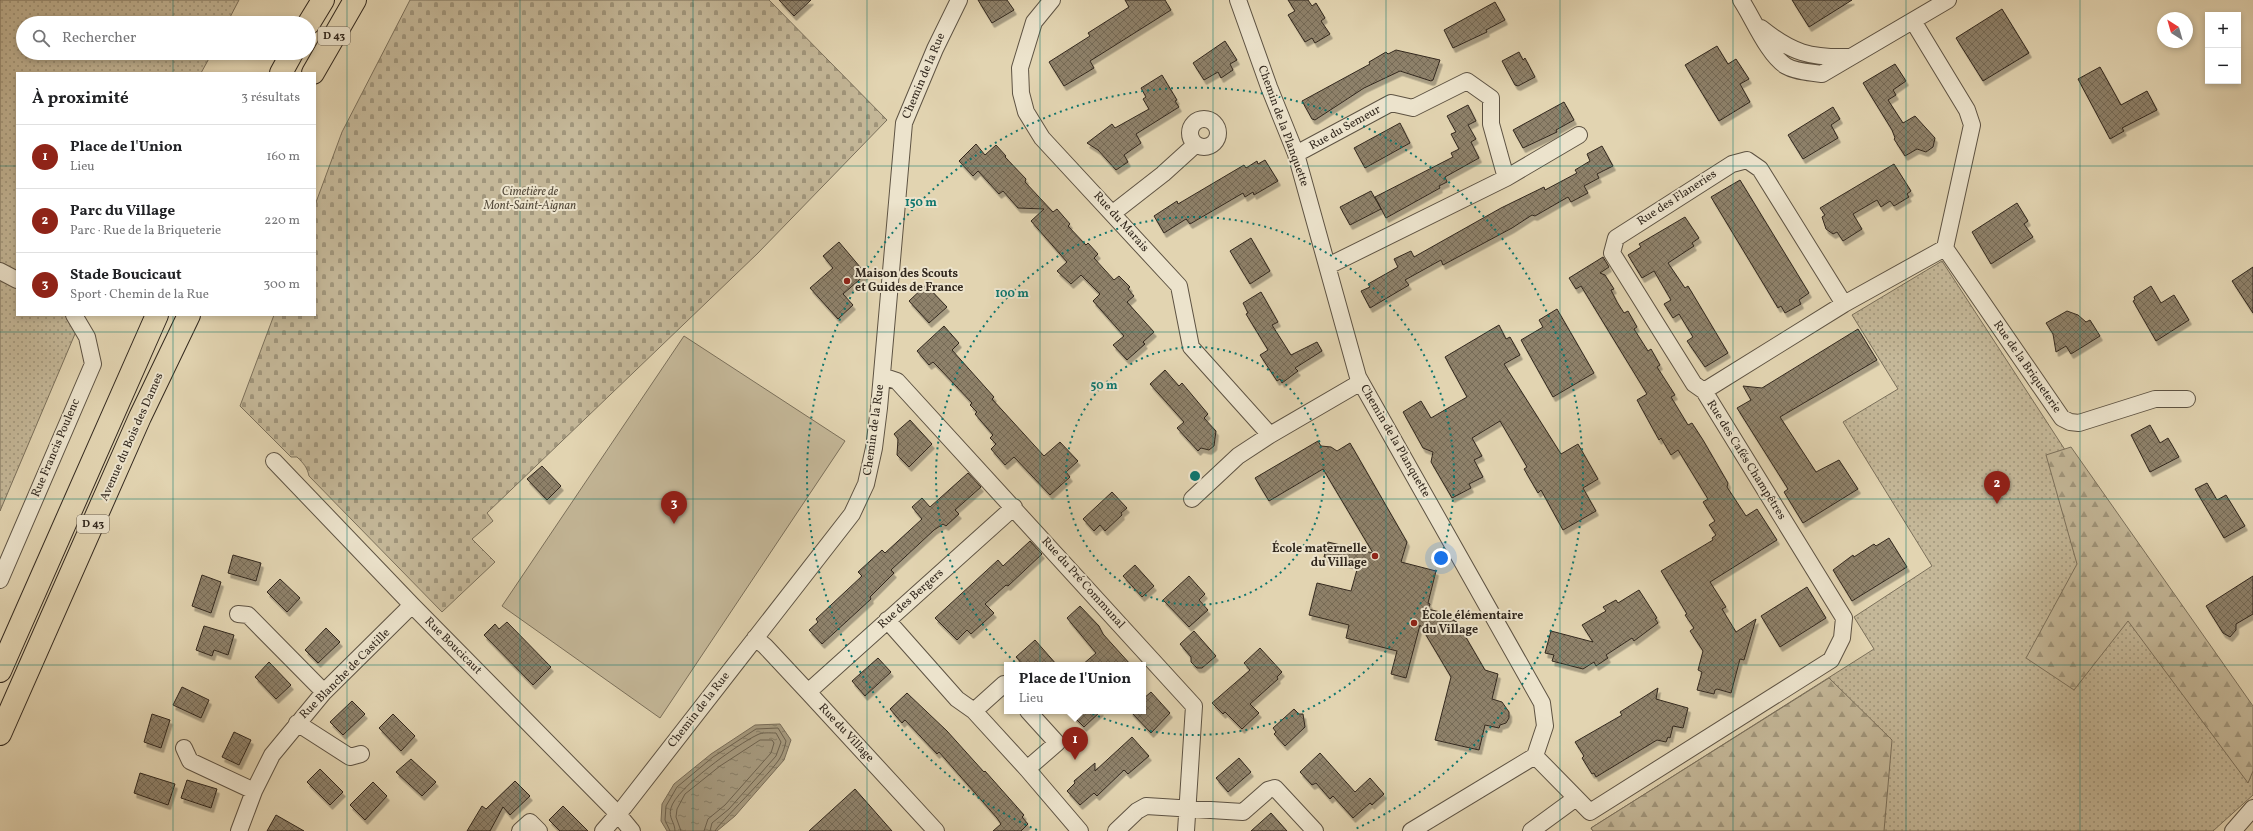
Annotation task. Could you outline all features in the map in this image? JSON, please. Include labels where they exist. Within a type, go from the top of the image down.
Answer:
[{"type":"highway","name":"D 43","points":[[313,16],[323,0]]},
{"type":"highway","name":"D 43","points":[[314,72],[355,0]]},
{"type":"highway","points":[[282,72],[288,60]]},
{"type":"highway","name":"D 43","points":[[0,671],[157,316]]},
{"type":"highway","name":"Avenue du Bois des Dames","points":[[0,734],[140,417],[189,316]]},
{"type":"street","name":"Chemin de la Rue","points":[[603,831],[618,814],[852,514],[866,484],[874,448],[882,376],[904,123],[935,49],[959,0]]},
{"type":"street","name":"Rue du Marais","points":[[1052,0],[1034,22],[1020,68],[1021,93],[1026,112],[1042,138],[1179,286],[1190,347],[1270,435]]},
{"type":"street","name":"Chemin de la Planquette","points":[[1238,0],[1269,87],[1296,154],[1361,382],[1542,703],[1545,726],[1535,756]]},
{"type":"street","points":[[1741,0],[1756,23],[1779,43],[1801,54],[1823,58],[1851,57],[1948,0]]},
{"type":"street","points":[[1913,21],[1967,110],[1972,125],[1945,248]]},
{"type":"street","name":"Rue du Semeur","points":[[1296,154],[1391,102],[1413,108],[1467,82],[1491,98],[1491,124],[1506,178]]},
{"type":"street","points":[[1328,266],[1506,178],[1579,135]]},
{"type":"street","points":[[1113,213],[1163,174],[1196,145]]},
{"type":"street","name":"Rue des Flaneries","points":[[1704,391],[1694,384],[1612,253],[1616,238],[1695,186],[1732,164],[1747,160],[1760,169],[1844,304]]},
{"type":"street","name":"Rue des Cafés Champêtres","points":[[1576,798],[1590,812],[1831,660],[1842,638],[1844,618],[1704,391],[1844,304],[1945,248]]},
{"type":"street","name":"Rue de la Briqueterie","points":[[1945,248],[2062,418],[2070,422],[2079,423],[2155,399],[2187,399]]},
{"type":"street","points":[[0,271],[16,279]]},
{"type":"street","name":"Rue Francis Poulenc","points":[[0,580],[93,364],[87,337],[75,316]]},
{"type":"street","name":"Rue du Pré Communal","points":[[882,376],[897,381],[1014,507],[1194,706],[1186,831]]},
{"type":"street","points":[[1192,499],[1238,456],[1270,435],[1361,382]]},
{"type":"street","name":"Rue Boucicaut","points":[[274,461],[412,605],[618,814],[632,831]]},
{"type":"street","name":"Rue des Bergers","points":[[808,692],[1014,507]]},
{"type":"street","name":"Rue Blanche de Castille","points":[[239,831],[254,792],[272,755],[296,723],[324,692],[412,605]]},
{"type":"street","points":[[238,614],[248,615],[324,692]]},
{"type":"street","points":[[887,620],[957,699],[974,711],[1027,769],[1080,831]]},
{"type":"street","name":"Rue du Village","points":[[754,638],[765,646],[936,831]]},
{"type":"street","points":[[974,711],[1004,684]]},
{"type":"street","points":[[1027,769],[1057,743],[1031,714]]},
{"type":"street","points":[[296,723],[350,757],[361,754]]},
{"type":"street","points":[[184,748],[190,761],[254,792]]},
{"type":"street","points":[[1411,831],[1535,756],[1576,798],[1531,831]]},
{"type":"street","points":[[1116,831],[1137,811],[1146,806],[1188,810],[1243,812],[1268,790],[1275,788],[1315,831]]},
{"type":"street","points":[[2233,831],[2253,808]]},
{"type":"street","points":[[520,831],[530,822],[539,831]]},
{"type":"green space","points":[[0,0],[239,0],[231,16],[16,16],[16,60],[208,60],[202,72],[16,72],[16,316],[83,316],[0,511]]},
{"type":"green space","name":"Cimetière de Mont-Saint-Aignan","points":[[410,0],[769,0],[887,120],[758,253],[487,513],[493,521],[472,539],[495,562],[442,612],[309,476],[306,468],[299,459],[297,457],[291,457],[240,406],[274,316],[316,316],[316,202],[342,132]]},
{"type":"green space","points":[[1942,261],[2153,585],[2253,761],[2253,795],[2213,831],[1593,831],[1591,828],[1874,649],[1854,617],[1932,566],[1843,422],[1898,389],[1852,315]]},
{"type":"green space","points":[[684,336],[845,441],[660,718],[502,606]]},
{"type":"green space","points":[[2071,447],[2253,706],[2253,771],[2248,783],[2128,621],[2074,690],[2026,658],[2077,564],[2046,455]]},
{"type":"green space","points":[[1829,678],[1892,740],[1884,831],[1593,831],[1591,828]]},
{"type":"water","points":[[780,724],[791,740],[784,760],[735,816],[717,831],[667,831],[661,821],[662,804],[674,784],[711,754],[755,725]]},
{"type":"building","points":[[779,0],[811,0],[794,16]]},
{"type":"building","points":[[978,0],[1007,0],[1014,10],[992,23]]},
{"type":"building","points":[[1125,0],[1165,0],[1171,10],[1090,61],[1094,68],[1064,86],[1049,62],[1090,36],[1088,33],[1129,7]]},
{"type":"building","points":[[1288,0],[1308,0],[1312,6],[1316,3],[1325,18],[1321,21],[1330,34],[1315,43],[1312,38],[1305,42],[1288,15],[1295,11]]},
{"type":"building","points":[[1792,0],[1852,0],[1809,27]]},
{"type":"building","points":[[1495,2],[1505,20],[1486,30],[1487,32],[1453,48],[1444,30]]},
{"type":"building","points":[[2002,9],[2029,53],[1983,81],[1956,38]]},
{"type":"building","points":[[1225,41],[1237,60],[1230,64],[1233,70],[1221,78],[1218,72],[1204,80],[1193,63]]},
{"type":"building","points":[[1717,46],[1728,64],[1736,59],[1749,79],[1740,84],[1750,102],[1719,121],[1685,65]]},
{"type":"building","points":[[1396,50],[1440,60],[1433,80],[1431,81],[1400,71],[1364,88],[1315,120],[1312,119],[1302,101],[1370,64],[1369,62],[1386,52],[1388,54]]},
{"type":"building","points":[[1519,52],[1523,60],[1525,58],[1535,77],[1518,86],[1515,85],[1502,61]]},
{"type":"building","points":[[1895,64],[1906,81],[1893,90],[1896,95],[1888,100],[1903,123],[1915,116],[1935,138],[1933,147],[1926,152],[1917,149],[1905,156],[1894,139],[1892,130],[1863,83]]},
{"type":"building","points":[[2100,67],[2121,105],[2147,91],[2157,110],[2122,128],[2124,131],[2110,139],[2078,79]]},
{"type":"building","points":[[1162,75],[1177,100],[1175,101],[1179,107],[1136,134],[1141,143],[1124,155],[1128,162],[1116,170],[1098,150],[1087,143],[1112,124],[1115,128],[1149,109],[1143,99],[1146,97],[1141,88]]},
{"type":"building","points":[[1564,102],[1574,120],[1556,130],[1557,132],[1523,148],[1513,130]]},
{"type":"building","points":[[1468,105],[1476,121],[1468,125],[1476,139],[1471,142],[1479,158],[1445,177],[1447,182],[1439,186],[1440,188],[1386,218],[1375,197],[1453,157],[1451,153],[1459,149],[1451,134],[1456,132],[1447,116]]},
{"type":"building","points":[[1833,107],[1840,119],[1831,125],[1838,138],[1803,159],[1788,135]]},
{"type":"building","points":[[1400,123],[1410,143],[1365,168],[1354,148]]},
{"type":"building","points":[[976,144],[985,155],[996,145],[1026,179],[1025,182],[1053,212],[1057,209],[1070,224],[1068,226],[1086,245],[1088,243],[1098,254],[1094,258],[1114,280],[1119,276],[1130,287],[1128,289],[1134,296],[1127,302],[1154,332],[1143,342],[1145,344],[1127,360],[1113,345],[1124,336],[1093,301],[1100,294],[1081,275],[1071,284],[1057,271],[1067,262],[1031,221],[1044,209],[1018,208],[1003,191],[999,194],[978,171],[973,176],[959,161]]},
{"type":"building","points":[[1602,146],[1613,166],[1597,174],[1599,178],[1584,186],[1588,193],[1571,202],[1568,197],[1535,216],[1532,215],[1512,228],[1443,265],[1441,260],[1405,280],[1409,285],[1370,308],[1361,291],[1370,287],[1368,284],[1398,267],[1394,259],[1411,251],[1414,257],[1501,208],[1544,187],[1545,190],[1577,173],[1575,170],[1590,161],[1587,154]]},
{"type":"building","points":[[1265,160],[1278,181],[1254,195],[1253,192],[1245,197],[1243,193],[1190,224],[1186,219],[1164,233],[1154,216],[1177,201],[1178,204],[1244,165],[1246,168],[1257,161],[1258,164]]},
{"type":"building","points":[[1894,164],[1911,191],[1907,194],[1909,197],[1894,206],[1890,201],[1881,207],[1877,200],[1853,214],[1862,229],[1843,241],[1837,232],[1833,234],[1826,229],[1822,217],[1825,215],[1820,208]]},
{"type":"building","points":[[1740,180],[1809,293],[1799,300],[1801,304],[1785,313],[1781,306],[1778,308],[1711,197]]},
{"type":"building","points":[[1371,191],[1381,209],[1350,225],[1340,207]]},
{"type":"building","points":[[2017,203],[2028,221],[2024,224],[2033,237],[1991,264],[1972,232]]},
{"type":"building","points":[[1685,217],[1699,238],[1692,243],[1694,246],[1668,263],[1685,288],[1688,286],[1728,353],[1705,367],[1687,341],[1693,337],[1679,314],[1673,318],[1664,304],[1671,300],[1654,271],[1642,278],[1628,255],[1641,247],[1639,244]]},
{"type":"building","points":[[1251,238],[1270,271],[1250,284],[1230,251]]},
{"type":"building","name":"Maison des Scouts et Guides de France","points":[[839,242],[866,274],[843,294],[853,305],[838,319],[810,288],[833,268],[823,256]]},
{"type":"building","points":[[1603,257],[1609,267],[1600,273],[1605,275],[1614,289],[1611,290],[1624,313],[1628,311],[1637,327],[1634,329],[1648,351],[1651,349],[1660,365],[1657,367],[1675,395],[1671,397],[1688,425],[1692,423],[1703,440],[1728,483],[1727,487],[1746,516],[1757,509],[1777,540],[1710,582],[1726,607],[1722,609],[1736,632],[1756,619],[1744,660],[1740,659],[1731,693],[1717,689],[1715,690],[1714,694],[1697,690],[1702,672],[1698,670],[1703,651],[1690,631],[1694,628],[1685,615],[1687,614],[1661,571],[1713,540],[1712,538],[1716,535],[1709,525],[1715,521],[1703,502],[1708,499],[1678,450],[1671,455],[1661,438],[1659,440],[1637,400],[1647,394],[1581,286],[1576,289],[1569,278]]},
{"type":"building","points":[[2253,267],[2253,313],[2232,281]]},
{"type":"building","points":[[926,285],[947,307],[929,323],[909,301]]},
{"type":"building","points":[[2151,286],[2161,303],[2174,295],[2189,320],[2156,341],[2133,301],[2135,300],[2134,297]]},
{"type":"building","points":[[1261,292],[1278,322],[1272,325],[1291,355],[1317,342],[1322,351],[1295,368],[1298,371],[1282,383],[1280,379],[1277,381],[1260,355],[1268,350],[1246,314],[1248,313],[1243,303]]},
{"type":"building","points":[[1557,309],[1594,373],[1553,397],[1521,340],[1543,327],[1539,320]]},
{"type":"building","points":[[2067,311],[2078,315],[2086,322],[2090,320],[2100,336],[2071,354],[2066,346],[2056,352],[2053,334],[2046,323]]},
{"type":"building","points":[[1499,325],[1506,339],[1510,337],[1520,355],[1504,364],[1561,454],[1578,444],[1598,479],[1583,488],[1596,511],[1563,530],[1541,490],[1538,493],[1524,469],[1527,467],[1500,421],[1472,438],[1482,456],[1474,460],[1483,477],[1469,484],[1471,488],[1452,498],[1431,462],[1433,452],[1423,448],[1403,412],[1421,401],[1431,418],[1467,397],[1445,357]]},
{"type":"building","points":[[944,326],[959,343],[952,350],[994,397],[992,399],[1044,456],[1060,442],[1078,461],[1066,472],[1070,477],[1050,495],[1014,457],[1005,465],[991,449],[996,444],[990,438],[993,435],[975,414],[977,412],[970,405],[972,403],[933,362],[929,365],[917,351]]},
{"type":"building","points":[[1858,329],[1877,360],[1780,417],[1816,472],[1839,460],[1858,489],[1803,523],[1784,492],[1788,489],[1737,408],[1751,400],[1743,386],[1762,388]]},
{"type":"building","points":[[1165,370],[1179,386],[1182,383],[1208,414],[1204,418],[1216,431],[1214,446],[1209,450],[1201,448],[1198,451],[1177,428],[1184,422],[1150,384]]},
{"type":"building","points":[[910,420],[932,444],[909,467],[897,455],[898,439],[894,434]]},
{"type":"building","points":[[2150,425],[2160,443],[2168,438],[2179,457],[2150,472],[2131,435]]},
{"type":"building","points":[[1318,441],[1321,446],[1331,447],[1337,451],[1350,443],[1407,542],[1401,562],[1436,571],[1428,603],[1430,604],[1428,609],[1452,615],[1451,619],[1457,622],[1485,670],[1498,674],[1492,699],[1502,702],[1509,712],[1509,718],[1506,723],[1500,725],[1499,728],[1485,725],[1479,750],[1435,740],[1451,677],[1420,625],[1406,678],[1391,674],[1397,651],[1346,638],[1349,625],[1309,615],[1317,583],[1351,591],[1358,566],[1324,557],[1328,542],[1373,553],[1323,469],[1269,501],[1255,478]]},
{"type":"building","points":[[542,466],[561,486],[547,500],[527,479]]},
{"type":"building","points":[[968,473],[981,487],[955,510],[959,514],[946,526],[943,524],[934,530],[891,570],[894,573],[870,597],[871,599],[822,644],[809,630],[818,622],[816,619],[862,576],[858,572],[882,550],[885,553],[922,519],[912,507],[922,498],[930,507]]},
{"type":"building","points":[[2207,483],[2217,500],[2226,495],[2245,526],[2224,538],[2195,489]]},
{"type":"building","points":[[1112,492],[1127,508],[1121,513],[1122,515],[1105,531],[1100,525],[1094,531],[1083,519]]},
{"type":"building","points":[[1889,538],[1907,567],[1852,601],[1833,570],[1853,555],[1854,557],[1874,544],[1876,546]]},
{"type":"building","points":[[1030,541],[1042,554],[1008,586],[1006,585],[985,604],[994,613],[971,634],[967,630],[957,640],[935,618],[998,560],[1003,566]]},
{"type":"building","points":[[233,555],[261,563],[256,581],[228,573]]},
{"type":"building","points":[[1135,565],[1154,586],[1142,597],[1123,576]]},
{"type":"building","points":[[202,575],[221,582],[211,613],[192,606]]},
{"type":"building","points":[[1189,576],[1205,594],[1199,600],[1208,610],[1189,627],[1163,600]]},
{"type":"building","points":[[2253,576],[2253,614],[2236,624],[2236,630],[2230,637],[2223,633],[2206,606]]},
{"type":"building","points":[[280,579],[300,598],[287,612],[267,592]]},
{"type":"building","points":[[1807,587],[1826,618],[1780,647],[1761,616]]},
{"type":"building","points":[[1639,590],[1657,618],[1655,619],[1658,623],[1634,641],[1632,638],[1606,655],[1608,658],[1596,666],[1594,662],[1583,669],[1552,661],[1554,655],[1545,653],[1551,631],[1593,642],[1582,625],[1606,611],[1603,607],[1616,600],[1618,603]]},
{"type":"building","points":[[1080,606],[1099,626],[1103,634],[1128,662],[1086,662],[1096,653],[1067,618]]},
{"type":"building","points":[[507,622],[551,667],[533,685],[484,635],[495,624],[499,629]]},
{"type":"building","points":[[204,626],[234,635],[228,655],[214,650],[212,656],[196,650]]},
{"type":"building","points":[[326,628],[340,642],[318,663],[305,650]]},
{"type":"building","points":[[1194,631],[1216,656],[1202,668],[1197,668],[1191,662],[1191,657],[1180,644]]},
{"type":"building","points":[[1035,640],[1054,662],[1020,662],[1016,657]]},
{"type":"building","points":[[1260,648],[1282,672],[1277,677],[1278,679],[1250,704],[1259,713],[1242,729],[1225,712],[1223,714],[1212,703],[1250,670],[1244,663]]},
{"type":"building","points":[[878,658],[891,672],[865,696],[852,681]]},
{"type":"building","points":[[269,662],[291,685],[276,699],[255,677]]},
{"type":"building","points":[[182,687],[209,700],[201,718],[173,705]]},
{"type":"building","points":[[1658,688],[1656,699],[1688,708],[1683,728],[1673,726],[1670,738],[1668,737],[1666,742],[1657,740],[1596,777],[1594,773],[1592,774],[1582,758],[1584,756],[1575,742],[1622,715],[1620,712]]},
{"type":"building","points":[[1151,692],[1170,713],[1151,733],[1133,714],[1146,714],[1146,696]]},
{"type":"building","points":[[907,693],[947,731],[1024,815],[1022,817],[1028,824],[1021,831],[993,831],[1001,824],[997,818],[939,752],[937,754],[905,720],[902,723],[890,709]]},
{"type":"building","points":[[352,701],[365,714],[343,735],[330,722]]},
{"type":"building","points":[[1294,709],[1299,714],[1303,714],[1305,727],[1285,746],[1274,734],[1276,732],[1273,728]]},
{"type":"building","points":[[152,714],[170,720],[161,748],[144,742]]},
{"type":"building","points":[[393,714],[415,736],[401,751],[379,728]]},
{"type":"building","points":[[1071,714],[1098,714],[1084,727]]},
{"type":"building","points":[[234,732],[251,740],[239,765],[222,757]]},
{"type":"building","points":[[1132,737],[1149,756],[1128,774],[1124,770],[1097,796],[1094,793],[1080,805],[1067,791],[1075,783],[1074,781],[1095,763],[1095,771]]},
{"type":"building","points":[[1320,753],[1355,792],[1370,778],[1384,794],[1372,805],[1370,803],[1353,818],[1333,796],[1330,799],[1316,783],[1312,785],[1300,772]]},
{"type":"building","points":[[1239,758],[1251,772],[1228,792],[1216,778]]},
{"type":"building","points":[[411,759],[436,782],[422,796],[396,772]]},
{"type":"building","points":[[320,769],[343,792],[330,805],[307,782]]},
{"type":"building","points":[[140,773],[175,784],[168,805],[134,793]]},
{"type":"building","points":[[187,780],[217,789],[211,808],[181,798]]},
{"type":"building","points":[[515,781],[530,796],[510,815],[503,807],[490,831],[467,831],[482,806],[486,809]]},
{"type":"building","points":[[373,782],[387,796],[365,820],[350,805]]},
{"type":"building","points":[[855,789],[892,831],[809,831]]},
{"type":"building","points":[[563,806],[588,831],[560,831],[549,820]]},
{"type":"building","points":[[1271,813],[1287,831],[1251,831]]},
{"type":"building","points":[[276,815],[304,831],[267,831]]},
{"type":"place","name":"Maison des Scouts et Guides de France","points":[[847,281]]},
{"type":"place","name":"Parc du Village","points":[[1997,504]]},
{"type":"place","name":"Stade Boucicaut","points":[[674,524]]},
{"type":"place","name":"École maternelle du Village","points":[[1375,556]]},
{"type":"place","name":"École élémentaire du Village","points":[[1414,623]]},
{"type":"place","name":"Place de l'Union","points":[[1075,760]]}]
